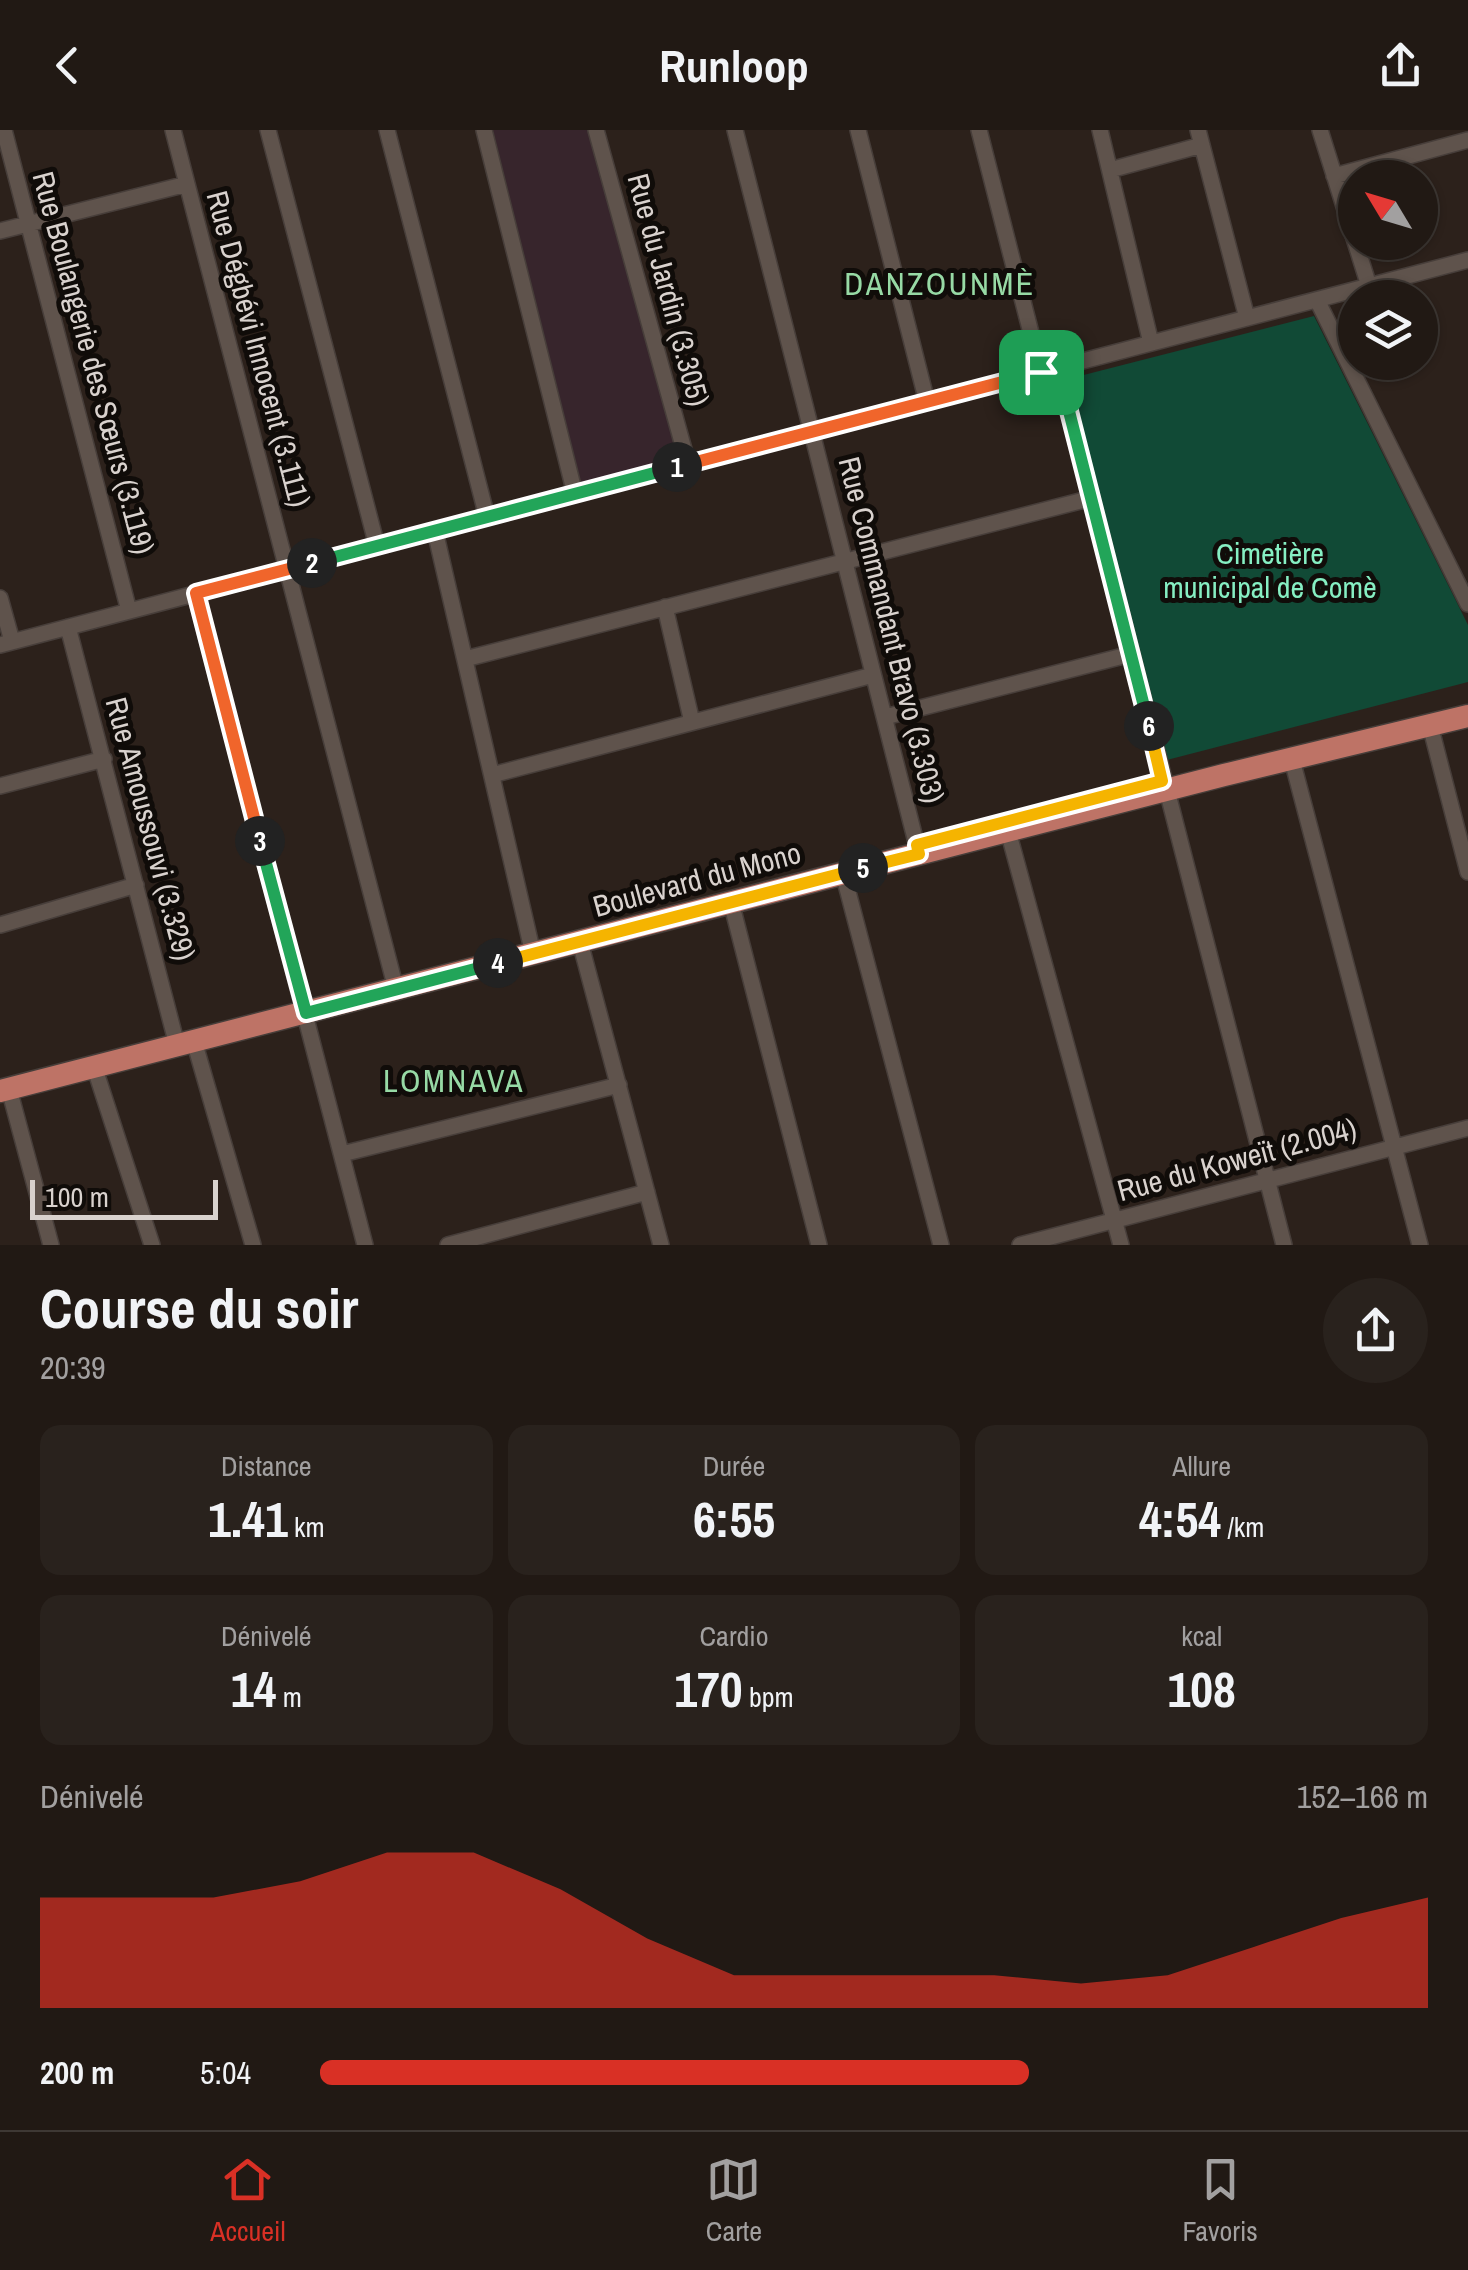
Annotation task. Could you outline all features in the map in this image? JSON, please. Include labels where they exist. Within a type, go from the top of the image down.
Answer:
[{"type":"main road","name":"Boulevard du Mono","points":[[3,1087],[1468,706]]},
{"type":"main road","name":"Boulevard du Mono","points":[[537,948],[580,942],[843,873],[918,849],[1008,831],[1164,786],[1292,760],[1468,716]]},
{"type":"main road","name":"Boulevard du Mono","points":[[3,1087],[182,1040]]},
{"type":"street","name":"Rue Boulangerie des Sœurs (3.119)","points":[[4,130],[130,611]]},
{"type":"street","name":"Rue Dégbévi Innocent (3.111)","points":[[173,130],[395,984]]},
{"type":"street","points":[[268,130],[377,546]]},
{"type":"street","points":[[386,130],[487,517]]},
{"type":"street","points":[[484,130],[575,494]]},
{"type":"street","name":"Rue du Jardin (3.305)","points":[[596,130],[688,464]]},
{"type":"street","name":"Rue Commandant Bravo (3.303)","points":[[735,130],[918,849]]},
{"type":"street","points":[[858,130],[927,402]]},
{"type":"street","points":[[979,130],[1041,372]]},
{"type":"street","points":[[1100,130],[1151,343]]},
{"type":"street","points":[[1320,130],[1367,280]]},
{"type":"street","points":[[1110,170],[1200,138],[1247,318]]},
{"type":"street","points":[[1334,176],[1468,140]]},
{"type":"street","points":[[0,231],[187,184]]},
{"type":"street","points":[[1392,280],[1468,260]]},
{"type":"street","points":[[0,598],[6,643],[1338,294]]},
{"type":"street","points":[[1317,300],[1468,604]]},
{"type":"street","points":[[1058,368],[1284,1245]]},
{"type":"street","points":[[465,659],[1092,498]]},
{"type":"street","points":[[435,530],[537,948]]},
{"type":"street","points":[[1455,576],[1468,564]]},
{"type":"street","points":[[196,593],[365,1245]]},
{"type":"street","points":[[665,607],[692,722]]},
{"type":"street","name":"Rue Amoussouvi (3.329)","points":[[68,626],[136,885],[182,1040],[253,1245]]},
{"type":"street","points":[[885,717],[1131,654]]},
{"type":"street","points":[[492,775],[872,674]]},
{"type":"street","points":[[1430,726],[1468,872]]},
{"type":"street","points":[[0,786],[104,759]]},
{"type":"street","points":[[1292,760],[1420,1245]]},
{"type":"street","points":[[1008,831],[1121,1245]]},
{"type":"street","points":[[843,873],[941,1245]]},
{"type":"street","points":[[0,925],[136,885]]},
{"type":"street","points":[[731,902],[819,1245]]},
{"type":"street","points":[[580,942],[661,1245]]},
{"type":"street","points":[[94,1066],[152,1245]]},
{"type":"street","points":[[342,1154],[619,1085]]},
{"type":"street","points":[[3,1087],[51,1245]]},
{"type":"street","name":"Rue du Koweït (2.004)","points":[[1020,1245],[1468,1128]]},
{"type":"street","points":[[448,1245],[647,1192]]},
{"type":"shaded area","points":[[493,130],[590,130],[680,458],[577,485]]},
{"type":"green space","name":"Cimetière municipal de Comè","points":[[1314,316],[1338,364],[1338,380],[1346,380],[1468,625],[1468,682],[1163,761],[1068,379]]},
{"type":"district","name":"DANZOUNMÈ","points":[[940,284]]},
{"type":"district","name":"LOMNAVA","points":[[454,1081]]},
{"type":"route","points":[[1058,368],[1162,781],[917,845],[919,854],[306,1013],[196,593],[1041,372],[1058,368]]}]
